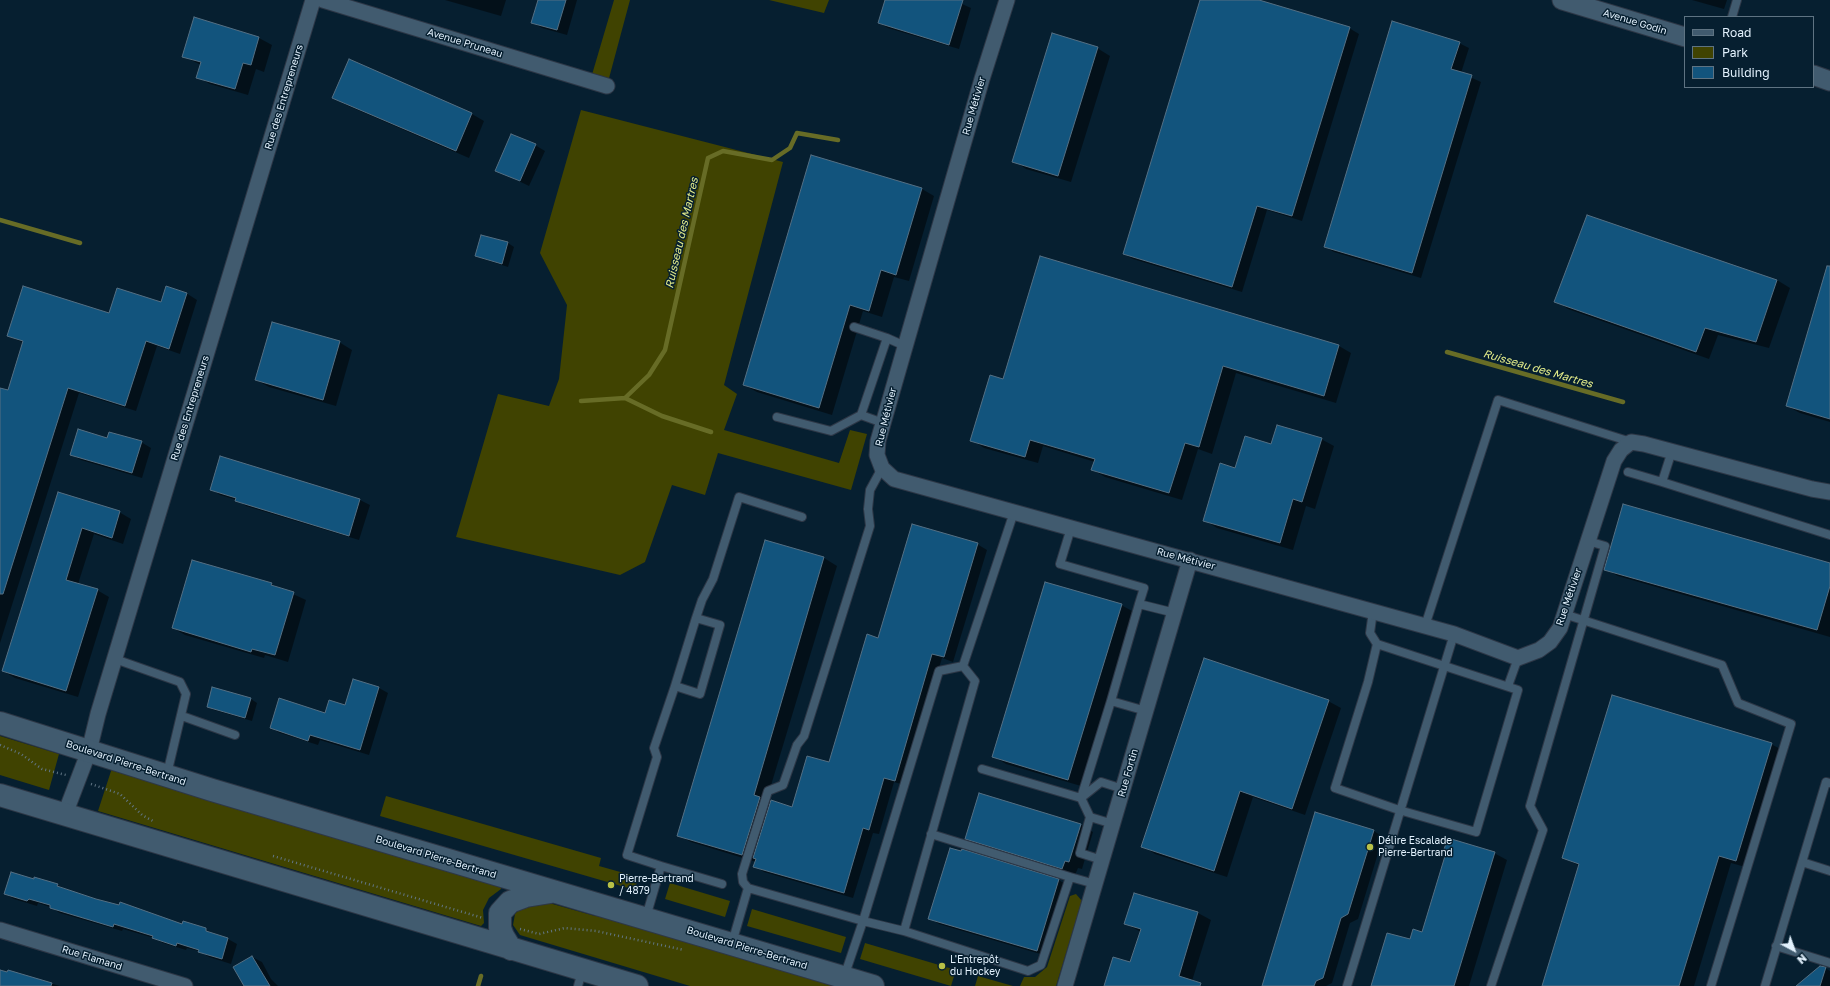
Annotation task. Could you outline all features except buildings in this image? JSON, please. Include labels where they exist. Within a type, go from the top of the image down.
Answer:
[{"type":"main road","name":"Boulevard Pierre-Bertrand","points":[[0,723],[219,792],[873,986]]},
{"type":"main road","points":[[0,795],[511,949],[581,978],[637,986]]},
{"type":"main road","points":[[511,949],[500,928],[499,915],[503,908],[510,902],[526,896],[554,892]]},
{"type":"street","name":"Rue des Entrepreneurs","points":[[65,814],[89,751],[115,659],[313,0]]},
{"type":"street","name":"Avenue Pruneau","points":[[324,0],[607,86]]},
{"type":"street","name":"Rue Métivier","points":[[1007,0],[982,79],[878,441],[877,455],[882,468],[894,479],[1454,634],[1518,658],[1539,650],[1550,642],[1560,628],[1614,462],[1621,450],[1631,442]]},
{"type":"street","name":"Avenue Godin","points":[[1562,0],[1684,37]]},
{"type":"street","points":[[1814,76],[1830,81]]},
{"type":"street","points":[[1631,442],[1672,451],[1812,489],[1830,492]]},
{"type":"street","name":"Rue Fortin","points":[[1065,986],[1190,560]]},
{"type":"street","name":"Rue Flamand","points":[[0,930],[185,986]]},
{"type":"lane","points":[[1732,16],[1737,0]]},
{"type":"lane","points":[[854,327],[906,346]]},
{"type":"lane","points":[[777,417],[831,430],[860,415],[887,338]]},
{"type":"lane","points":[[1425,626],[1498,400],[1631,442]]},
{"type":"lane","points":[[860,415],[883,423]]},
{"type":"lane","points":[[1662,482],[1672,451]]},
{"type":"lane","points":[[882,468],[870,490],[868,509],[870,526],[804,736],[797,745],[784,785],[768,792],[742,874],[743,882],[748,888],[863,921],[904,931],[1028,971],[1041,965],[1070,877]]},
{"type":"lane","points":[[1628,472],[1830,535]]},
{"type":"lane","points":[[722,884],[627,855],[657,757],[654,748],[702,600],[713,579],[739,497],[802,517]]},
{"type":"lane","points":[[963,666],[1014,512]]},
{"type":"lane","points":[[1071,528],[1060,564],[1144,588],[1081,798],[1090,817],[1080,853],[1102,860]]},
{"type":"lane","points":[[1491,986],[1543,830],[1530,806],[1605,546],[1588,540]]},
{"type":"lane","points":[[1139,604],[1175,613]]},
{"type":"lane","points":[[1373,611],[1370,633],[1377,644],[1518,690],[1476,832],[1399,810],[1335,788],[1368,682],[1377,644]]},
{"type":"lane","points":[[1564,614],[1722,665],[1738,703],[1791,724],[1711,986]]},
{"type":"lane","points":[[675,686],[700,694],[720,625],[696,618]]},
{"type":"lane","points":[[1347,986],[1377,890],[1399,810],[1413,771],[1454,634]]},
{"type":"lane","points":[[1508,686],[1518,658]]},
{"type":"lane","points":[[115,659],[180,682],[186,694],[182,716],[166,775]]},
{"type":"lane","points":[[904,931],[975,681],[963,666]]},
{"type":"lane","points":[[844,977],[863,921],[939,671],[963,666]]},
{"type":"lane","points":[[1111,701],[1146,711]]},
{"type":"lane","points":[[182,716],[235,735]]},
{"type":"lane","points":[[982,769],[1081,798]]},
{"type":"lane","points":[[1081,798],[1100,782],[1123,789]]},
{"type":"lane","points":[[1765,986],[1826,782],[1830,783]]},
{"type":"lane","points":[[1090,817],[1113,824]]},
{"type":"lane","points":[[931,834],[1095,884]]},
{"type":"lane","points":[[1802,862],[1830,871]]},
{"type":"lane","points":[[646,918],[661,866]]},
{"type":"lane","points":[[731,944],[748,888]]},
{"type":"lane","points":[[1776,946],[1830,963]]},
{"type":"path","points":[[0,745],[21,754],[42,769],[64,775]]},
{"type":"path","points":[[96,785],[120,794],[142,815],[155,822]]},
{"type":"path","points":[[266,854],[484,918]]},
{"type":"path","points":[[519,929],[539,934],[565,928],[596,931],[686,951]]},
{"type":"green space","points":[[614,0],[630,0],[608,82],[591,78]]},
{"type":"green space","points":[[769,0],[829,0],[824,13]]},
{"type":"green space","points":[[581,110],[783,162],[724,385],[737,394],[724,430],[839,463],[850,430],[867,434],[851,490],[718,453],[705,495],[672,485],[645,562],[620,575],[456,537],[498,394],[549,406],[559,379],[567,305],[540,253]]},
{"type":"green space","points":[[0,736],[59,754],[49,790],[0,775]]},
{"type":"green space","points":[[112,768],[501,885],[501,889],[489,898],[483,910],[484,923],[481,926],[98,811]]},
{"type":"green space","points":[[386,796],[601,858],[599,866],[638,877],[635,890],[380,816]]},
{"type":"green space","points":[[670,883],[730,901],[725,917],[665,899]]},
{"type":"green space","points":[[1076,894],[1082,901],[1056,986],[1020,986],[1024,977],[1035,977],[1047,967],[1070,896]]},
{"type":"green space","points":[[535,899],[595,916],[619,917],[842,986],[690,986],[520,935],[513,925],[515,914],[523,904]]},
{"type":"green space","points":[[752,909],[846,937],[841,953],[747,926]]},
{"type":"green space","points":[[865,943],[956,970],[951,986],[860,959]]},
{"type":"green space","points":[[978,976],[1013,986],[975,986]]},
{"type":"waterway","name":"Ruisseau des Martres","points":[[581,401],[625,398],[649,375],[665,350],[708,158],[723,151],[772,160],[790,148],[797,133],[838,140]]},
{"type":"waterway","name":"Ruisseau des Martres","points":[[0,220],[80,243]]},
{"type":"waterway","name":"Ruisseau des Martres","points":[[1447,352],[1623,402]]},
{"type":"waterway","points":[[625,398],[662,416],[711,432]]},
{"type":"waterway","points":[[478,986],[481,976]]},
{"type":"place","name":"Délire Escalade Pierre-Bertrand","points":[[1370,847]]},
{"type":"place","name":"Pierre-Bertrand / 4879","points":[[611,885]]},
{"type":"place","name":"L'Entrepôt du Hockey","points":[[942,966]]}]
